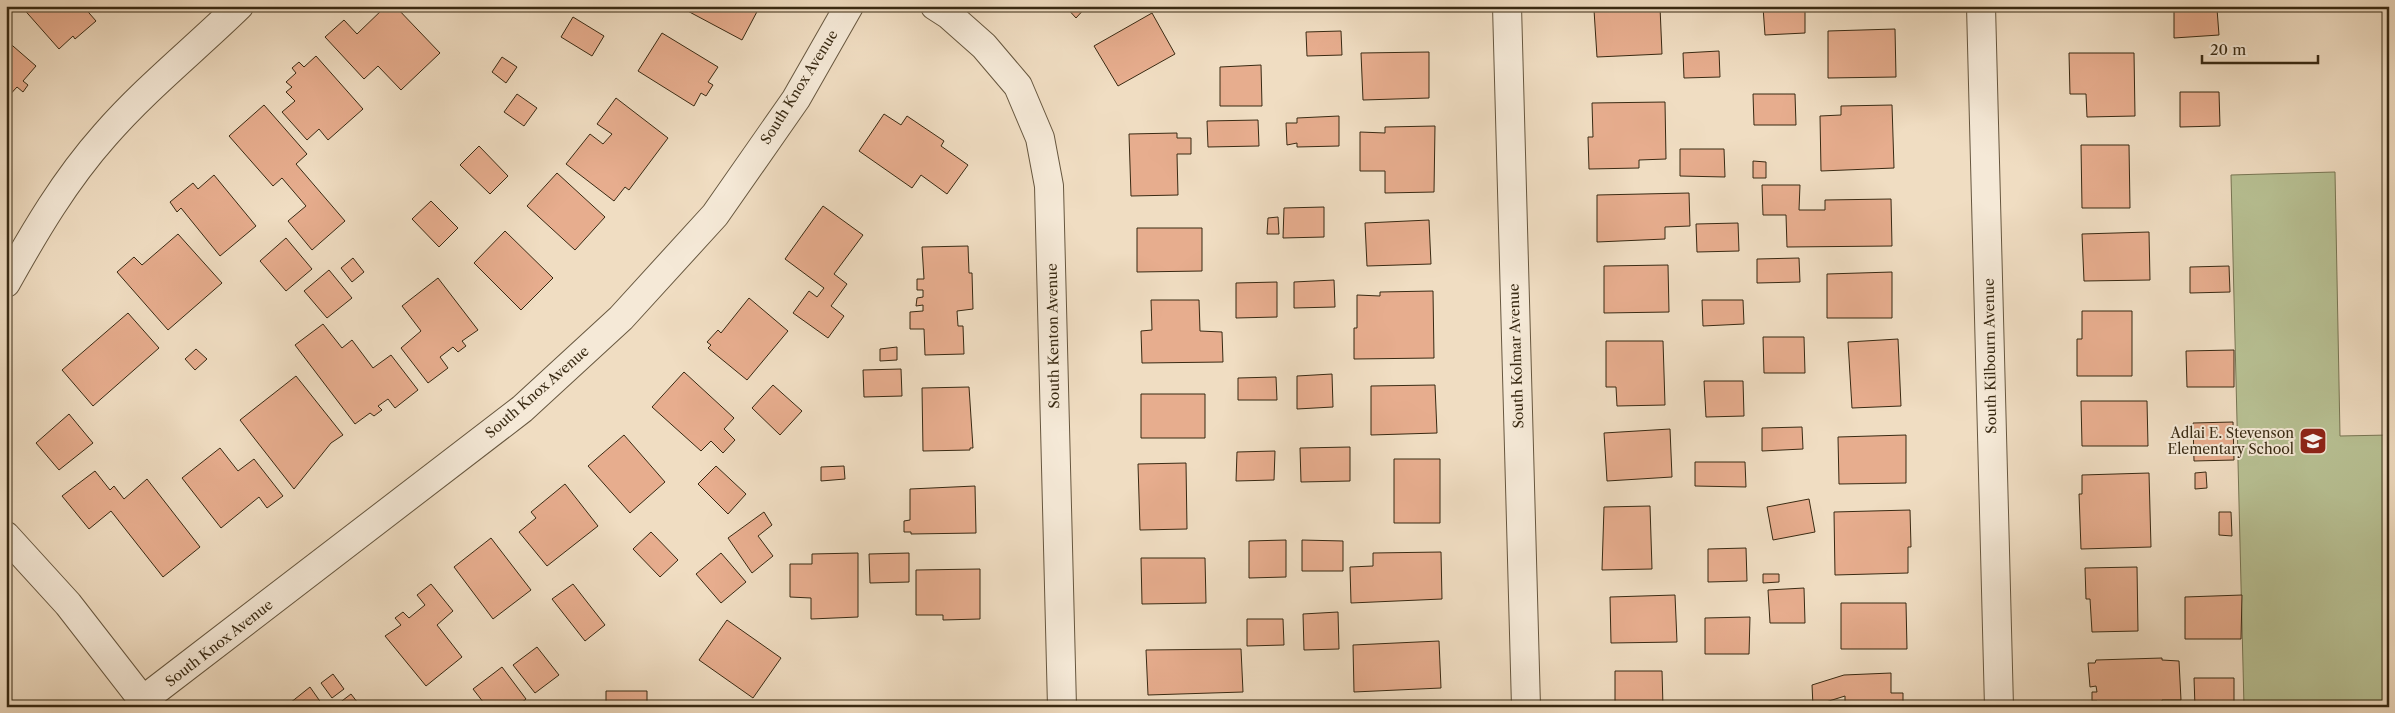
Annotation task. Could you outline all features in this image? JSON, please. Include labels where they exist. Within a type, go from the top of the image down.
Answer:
[{"type":"street","points":[[6,283],[63,188],[105,135],[147,90],[239,6]]},
{"type":"street","name":"South Knox Avenue","points":[[145,704],[522,409],[621,318],[716,215],[796,99],[849,6]]},
{"type":"street","name":"South Kenton Avenue","points":[[935,6],[949,15],[984,46],[1018,86],[1040,138],[1049,186],[1062,707]]},
{"type":"street","name":"South Kolmar Avenue","points":[[1507,6],[1526,707]]},
{"type":"street","name":"South Kilbourn Avenue","points":[[1981,6],[1999,707]]},
{"type":"street","points":[[6,536],[68,604],[145,704]]},
{"type":"green space","name":"Adlai E. Stevenson Elementary School","points":[[2335,172],[2340,436],[2389,435],[2389,707],[2244,707],[2231,175]]},
{"type":"building","points":[[21,6],[83,6],[96,21],[75,39],[73,36],[59,49]]},
{"type":"building","points":[[386,6],[395,6],[440,53],[401,90],[378,66],[364,79],[325,37],[344,20],[357,34]]},
{"type":"building","points":[[682,6],[760,6],[742,40],[682,8]]},
{"type":"building","points":[[1065,6],[1087,6],[1076,18]]},
{"type":"building","points":[[1353,6],[1421,6],[1421,7],[1353,8]]},
{"type":"building","points":[[1805,6],[1805,33],[1765,35],[1763,7]]},
{"type":"building","points":[[2071,6],[2153,6],[2071,9]]},
{"type":"building","points":[[1660,7],[1662,54],[1597,57],[1594,10]]},
{"type":"building","points":[[2217,9],[2219,35],[2174,38],[2174,11]]},
{"type":"building","points":[[1152,13],[1175,54],[1118,86],[1094,46]]},
{"type":"building","points":[[573,17],[604,36],[592,56],[561,37]]},
{"type":"building","points":[[1895,29],[1896,77],[1828,78],[1828,31]]},
{"type":"building","points":[[1341,31],[1342,55],[1307,56],[1306,32]]},
{"type":"building","points":[[662,33],[718,67],[708,82],[713,85],[706,96],[701,93],[694,106],[638,71]]},
{"type":"building","points":[[6,40],[36,66],[23,81],[28,85],[23,92],[17,87],[6,99]]},
{"type":"building","points":[[1719,51],[1720,77],[1684,78],[1683,53]]},
{"type":"building","points":[[1429,52],[1429,98],[1363,100],[1361,53]]},
{"type":"building","points":[[2069,53],[2134,53],[2135,116],[2087,117],[2086,94],[2070,94]]},
{"type":"building","points":[[316,56],[363,109],[328,140],[319,129],[307,140],[282,112],[295,101],[286,92],[292,87],[286,82],[296,73],[292,68],[299,62],[304,67]]},
{"type":"building","points":[[502,57],[517,67],[506,83],[492,72]]},
{"type":"building","points":[[1261,65],[1262,106],[1220,106],[1220,67]]},
{"type":"building","points":[[2180,92],[2219,92],[2220,126],[2180,127]]},
{"type":"building","points":[[517,94],[537,108],[524,126],[504,112]]},
{"type":"building","points":[[1753,94],[1795,94],[1796,125],[1754,125]]},
{"type":"building","points":[[616,98],[668,138],[629,190],[625,187],[614,201],[566,164],[590,134],[603,144],[612,134],[597,124]]},
{"type":"building","points":[[1665,102],[1666,159],[1639,160],[1639,168],[1589,169],[1588,137],[1593,137],[1592,103]]},
{"type":"building","points":[[264,105],[307,154],[296,164],[345,221],[312,250],[288,221],[306,206],[282,178],[273,186],[229,136]]},
{"type":"building","points":[[1892,105],[1894,168],[1821,171],[1820,116],[1841,115],[1841,106]]},
{"type":"building","points":[[884,114],[901,125],[907,116],[944,141],[941,146],[968,165],[947,194],[921,175],[912,188],[859,151]]},
{"type":"building","points":[[1339,116],[1339,146],[1297,147],[1297,143],[1287,145],[1286,123],[1297,123],[1297,118]]},
{"type":"building","points":[[1258,120],[1259,146],[1208,147],[1207,121]]},
{"type":"building","points":[[1435,126],[1434,192],[1385,193],[1385,171],[1360,171],[1360,132],[1385,133],[1385,127]]},
{"type":"building","points":[[1177,133],[1177,138],[1191,138],[1191,154],[1177,154],[1178,195],[1131,196],[1129,134]]},
{"type":"building","points":[[2081,145],[2129,145],[2130,208],[2082,208]]},
{"type":"building","points":[[479,146],[508,176],[490,194],[460,165]]},
{"type":"building","points":[[1680,149],[1724,149],[1725,177],[1680,176]]},
{"type":"building","points":[[1753,161],[1766,162],[1766,178],[1753,178]]},
{"type":"building","points":[[557,173],[605,217],[575,250],[527,206]]},
{"type":"building","points":[[214,175],[256,226],[220,256],[181,208],[177,212],[170,202],[193,183],[198,189]]},
{"type":"building","points":[[1762,185],[1800,185],[1799,210],[1825,210],[1825,200],[1891,199],[1892,246],[1787,247],[1786,215],[1763,215]]},
{"type":"building","points":[[1689,193],[1690,226],[1665,227],[1665,239],[1597,242],[1597,195]]},
{"type":"building","points":[[431,201],[458,228],[439,247],[412,219]]},
{"type":"building","points":[[823,206],[863,235],[834,274],[847,284],[831,306],[844,316],[828,338],[793,313],[809,291],[817,297],[824,288],[785,259]]},
{"type":"building","points":[[1324,207],[1324,237],[1283,238],[1284,208]]},
{"type":"building","points":[[1278,217],[1279,234],[1267,234],[1268,218]]},
{"type":"building","points":[[1429,220],[1431,264],[1367,266],[1365,223]]},
{"type":"building","points":[[1738,223],[1739,251],[1697,252],[1696,224]]},
{"type":"building","points":[[1137,228],[1202,228],[1202,271],[1137,272]]},
{"type":"building","points":[[505,231],[553,278],[521,310],[474,263]]},
{"type":"building","points":[[2149,232],[2150,280],[2084,281],[2082,234]]},
{"type":"building","points":[[178,234],[222,283],[168,330],[117,272],[134,257],[142,265]]},
{"type":"building","points":[[286,238],[312,269],[286,291],[260,261]]},
{"type":"building","points":[[968,246],[969,273],[972,273],[973,309],[957,311],[958,326],[963,326],[964,354],[925,355],[924,329],[910,329],[910,312],[923,311],[923,305],[916,306],[917,298],[923,297],[923,290],[917,290],[917,279],[924,279],[922,247]]},
{"type":"building","points":[[353,258],[364,272],[352,282],[341,268]]},
{"type":"building","points":[[1799,258],[1800,282],[1757,283],[1757,259]]},
{"type":"building","points":[[1668,265],[1669,312],[1604,313],[1604,266]]},
{"type":"building","points":[[2229,266],[2230,292],[2190,293],[2190,267]]},
{"type":"building","points":[[329,270],[352,298],[327,318],[304,291]]},
{"type":"building","points":[[1892,272],[1892,318],[1827,318],[1827,274]]},
{"type":"building","points":[[438,278],[478,330],[462,341],[466,346],[458,352],[453,347],[440,357],[448,368],[428,383],[401,348],[421,331],[402,306]]},
{"type":"building","points":[[1334,280],[1335,307],[1294,308],[1294,282]]},
{"type":"building","points":[[1277,282],[1277,317],[1236,318],[1236,283]]},
{"type":"building","points":[[1433,291],[1434,358],[1354,359],[1354,328],[1357,328],[1357,295],[1380,296],[1380,292]]},
{"type":"building","points":[[749,298],[788,331],[747,380],[708,348],[711,345],[707,342],[718,330],[721,333]]},
{"type":"building","points":[[1151,300],[1199,300],[1200,331],[1222,332],[1223,362],[1142,363],[1141,331],[1152,330]]},
{"type":"building","points":[[1702,300],[1743,300],[1744,324],[1703,326]]},
{"type":"building","points":[[2082,311],[2132,311],[2132,376],[2077,376],[2077,339],[2082,339]]},
{"type":"building","points":[[128,313],[159,348],[93,406],[62,370]]},
{"type":"building","points":[[323,324],[342,348],[352,340],[373,368],[391,355],[418,390],[395,408],[388,399],[378,406],[382,410],[374,416],[370,413],[355,424],[295,345]]},
{"type":"building","points":[[1763,337],[1804,337],[1805,373],[1764,373]]},
{"type":"building","points":[[1898,339],[1901,406],[1852,408],[1848,342]]},
{"type":"building","points":[[1606,341],[1663,341],[1665,405],[1617,406],[1616,387],[1606,387]]},
{"type":"building","points":[[897,347],[897,360],[880,361],[880,349]]},
{"type":"building","points":[[196,349],[207,359],[195,370],[185,359]]},
{"type":"building","points":[[2234,350],[2234,387],[2187,387],[2186,351]]},
{"type":"building","points":[[901,369],[902,396],[864,397],[863,370]]},
{"type":"building","points":[[684,372],[734,418],[724,429],[735,440],[723,453],[711,441],[701,451],[652,407]]},
{"type":"building","points":[[1332,374],[1333,407],[1297,409],[1297,376]]},
{"type":"building","points":[[296,376],[343,435],[331,443],[294,489],[240,420]]},
{"type":"building","points":[[1276,377],[1277,400],[1238,400],[1238,378]]},
{"type":"building","points":[[1704,381],[1743,381],[1744,416],[1706,417]]},
{"type":"building","points":[[773,385],[802,411],[780,435],[752,408]]},
{"type":"building","points":[[1435,385],[1437,433],[1371,435],[1371,386]]},
{"type":"building","points":[[969,387],[973,448],[970,448],[970,450],[923,451],[922,388]]},
{"type":"building","points":[[1141,394],[1205,394],[1205,438],[1141,438]]},
{"type":"building","points":[[2081,401],[2147,401],[2148,446],[2082,446]]},
{"type":"building","points":[[69,414],[93,443],[59,470],[36,443]]},
{"type":"building","points":[[2233,422],[2234,460],[2194,461],[2193,423]]},
{"type":"building","points":[[1802,427],[1803,449],[1762,451],[1762,428]]},
{"type":"building","points":[[1670,429],[1672,477],[1607,481],[1604,433]]},
{"type":"building","points":[[624,435],[665,482],[630,513],[588,466]]},
{"type":"building","points":[[1906,435],[1906,483],[1839,484],[1838,437]]},
{"type":"building","points":[[1350,447],[1350,481],[1301,482],[1300,448]]},
{"type":"building","points":[[220,448],[238,471],[254,459],[283,496],[267,508],[259,497],[221,528],[182,478]]},
{"type":"building","points":[[1275,451],[1274,480],[1236,481],[1237,452]]},
{"type":"building","points":[[1394,459],[1440,459],[1440,523],[1394,523]]},
{"type":"building","points":[[1695,462],[1745,462],[1746,487],[1695,486]]},
{"type":"building","points":[[1186,463],[1187,529],[1140,530],[1138,464]]},
{"type":"building","points":[[716,466],[746,494],[728,514],[698,484]]},
{"type":"building","points":[[844,466],[845,479],[821,481],[821,467]]},
{"type":"building","points":[[95,471],[110,490],[114,486],[124,499],[147,479],[200,547],[163,577],[111,511],[89,529],[62,496]]},
{"type":"building","points":[[2206,472],[2207,488],[2195,489],[2195,473]]},
{"type":"building","points":[[2149,473],[2151,547],[2081,549],[2079,494],[2082,494],[2082,475]]},
{"type":"building","points":[[565,484],[598,526],[547,566],[519,532],[536,518],[531,512]]},
{"type":"building","points":[[975,486],[976,533],[911,534],[911,532],[904,532],[904,521],[910,520],[910,489]]},
{"type":"building","points":[[1809,499],[1815,532],[1773,540],[1767,507]]},
{"type":"building","points":[[1650,506],[1652,569],[1602,570],[1604,507]]},
{"type":"building","points":[[1910,510],[1911,547],[1908,547],[1908,573],[1835,575],[1834,512]]},
{"type":"building","points":[[764,512],[772,525],[758,536],[773,556],[752,573],[728,538]]},
{"type":"building","points":[[2219,512],[2231,512],[2232,536],[2219,535]]},
{"type":"building","points":[[651,532],[678,560],[660,577],[633,549]]},
{"type":"building","points":[[491,538],[531,590],[493,619],[454,567]]},
{"type":"building","points":[[1286,540],[1286,577],[1249,578],[1249,541]]},
{"type":"building","points":[[1302,540],[1343,541],[1343,571],[1302,571]]},
{"type":"building","points":[[1746,548],[1747,581],[1708,582],[1708,549]]},
{"type":"building","points":[[1441,552],[1442,599],[1351,603],[1350,567],[1373,566],[1373,553]]},
{"type":"building","points":[[721,553],[746,582],[721,603],[696,574]]},
{"type":"building","points":[[858,553],[858,617],[811,619],[811,598],[790,597],[790,564],[812,564],[812,554]]},
{"type":"building","points":[[909,553],[909,582],[870,583],[869,554]]},
{"type":"building","points":[[1141,558],[1205,558],[1206,603],[1142,604]]},
{"type":"building","points":[[2137,567],[2138,631],[2092,632],[2090,599],[2086,599],[2085,568]]},
{"type":"building","points":[[980,569],[980,619],[943,620],[943,615],[916,615],[916,570]]},
{"type":"building","points":[[1763,574],[1779,574],[1779,582],[1763,583]]},
{"type":"building","points":[[431,584],[453,611],[437,625],[462,657],[426,686],[385,636],[401,625],[395,618],[403,612],[409,618],[425,605],[417,595]]},
{"type":"building","points":[[573,584],[605,625],[585,641],[552,599]]},
{"type":"building","points":[[1804,588],[1805,623],[1770,623],[1768,590]]},
{"type":"building","points":[[1675,595],[1677,642],[1611,643],[1610,597]]},
{"type":"building","points":[[2242,595],[2241,639],[2185,639],[2185,597]]},
{"type":"building","points":[[1841,603],[1906,603],[1907,649],[1841,649]]},
{"type":"building","points":[[1338,612],[1339,649],[1304,650],[1303,614]]},
{"type":"building","points":[[1750,617],[1749,654],[1705,654],[1705,618]]},
{"type":"building","points":[[1247,619],[1283,619],[1284,645],[1247,646]]},
{"type":"building","points":[[727,620],[781,658],[753,698],[699,660]]},
{"type":"building","points":[[1439,641],[1441,688],[1354,692],[1353,645]]},
{"type":"building","points":[[537,647],[559,675],[535,693],[513,665]]},
{"type":"building","points":[[1241,649],[1243,692],[1148,695],[1146,650]]},
{"type":"building","points":[[2162,658],[2162,660],[2179,661],[2181,700],[2162,700],[2162,704],[2097,706],[2097,701],[2092,701],[2092,692],[2097,692],[2096,686],[2090,687],[2088,663],[2095,663],[2096,660]]},
{"type":"building","points":[[502,667],[526,699],[516,707],[487,707],[473,689]]},
{"type":"building","points":[[1615,671],[1662,671],[1663,707],[1610,707],[1610,704],[1615,704]]},
{"type":"building","points":[[1891,673],[1891,693],[1903,693],[1903,707],[1845,707],[1845,696],[1813,706],[1812,685],[1844,675]]},
{"type":"building","points":[[333,674],[344,689],[332,698],[321,683]]},
{"type":"building","points":[[2194,678],[2234,678],[2234,707],[2195,707]]},
{"type":"building","points":[[310,687],[324,707],[285,707]]},
{"type":"building","points":[[606,691],[647,691],[647,707],[606,707]]},
{"type":"building","points":[[351,694],[361,707],[334,707]]},
{"type":"building","points":[[1314,702],[1353,703],[1353,707],[1314,707]]},
{"type":"place","name":"Adlai E. Stevenson Elementary School","points":[[2313,441]]}]
